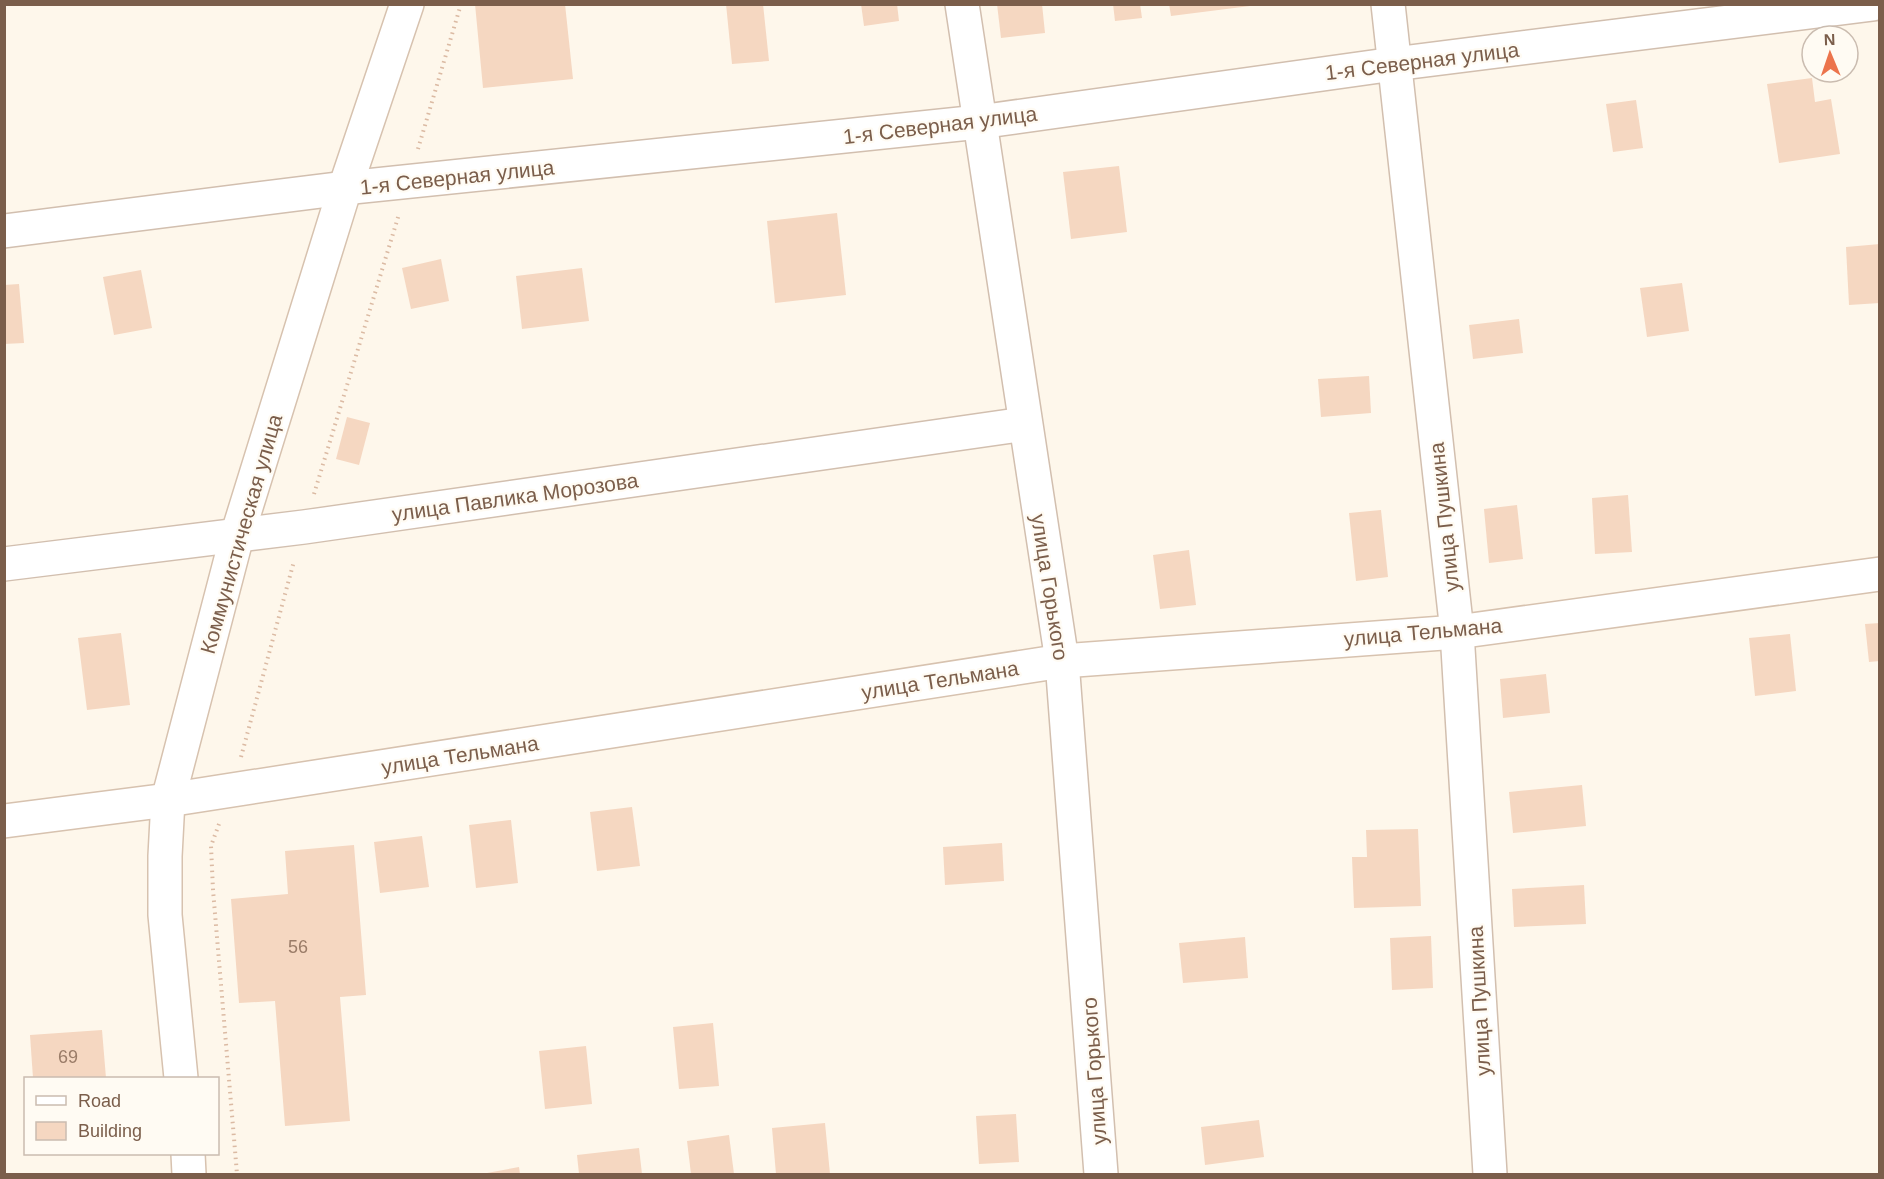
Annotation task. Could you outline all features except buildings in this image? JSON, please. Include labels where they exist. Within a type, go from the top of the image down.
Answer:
[{"type":"street","name":"Коммунистическая улица","points":[[181,1077],[165,915],[168,800],[237,536],[345,188],[407,4]]},
{"type":"street","name":"улица Горького","points":[[962,4],[1062,661],[1101,1174]]},
{"type":"street","name":"улица Пушкина","points":[[1388,4],[1457,632],[1490,1174]]},
{"type":"street","name":"1-я Северная улица","points":[[4,231],[345,188],[979,122],[1394,64],[1873,4]]},
{"type":"street","name":"улица Павлика Морозова","points":[[4,564],[304,527],[1025,424]]},
{"type":"street","name":"улица Тельмана","points":[[4,821],[168,800],[1062,661],[1457,632],[1880,574]]},
{"type":"street","points":[[188,1155],[189,1174]]},
{"type":"path","points":[[237,1174],[213,890],[212,846],[231,790],[304,527],[461,4]]}]
